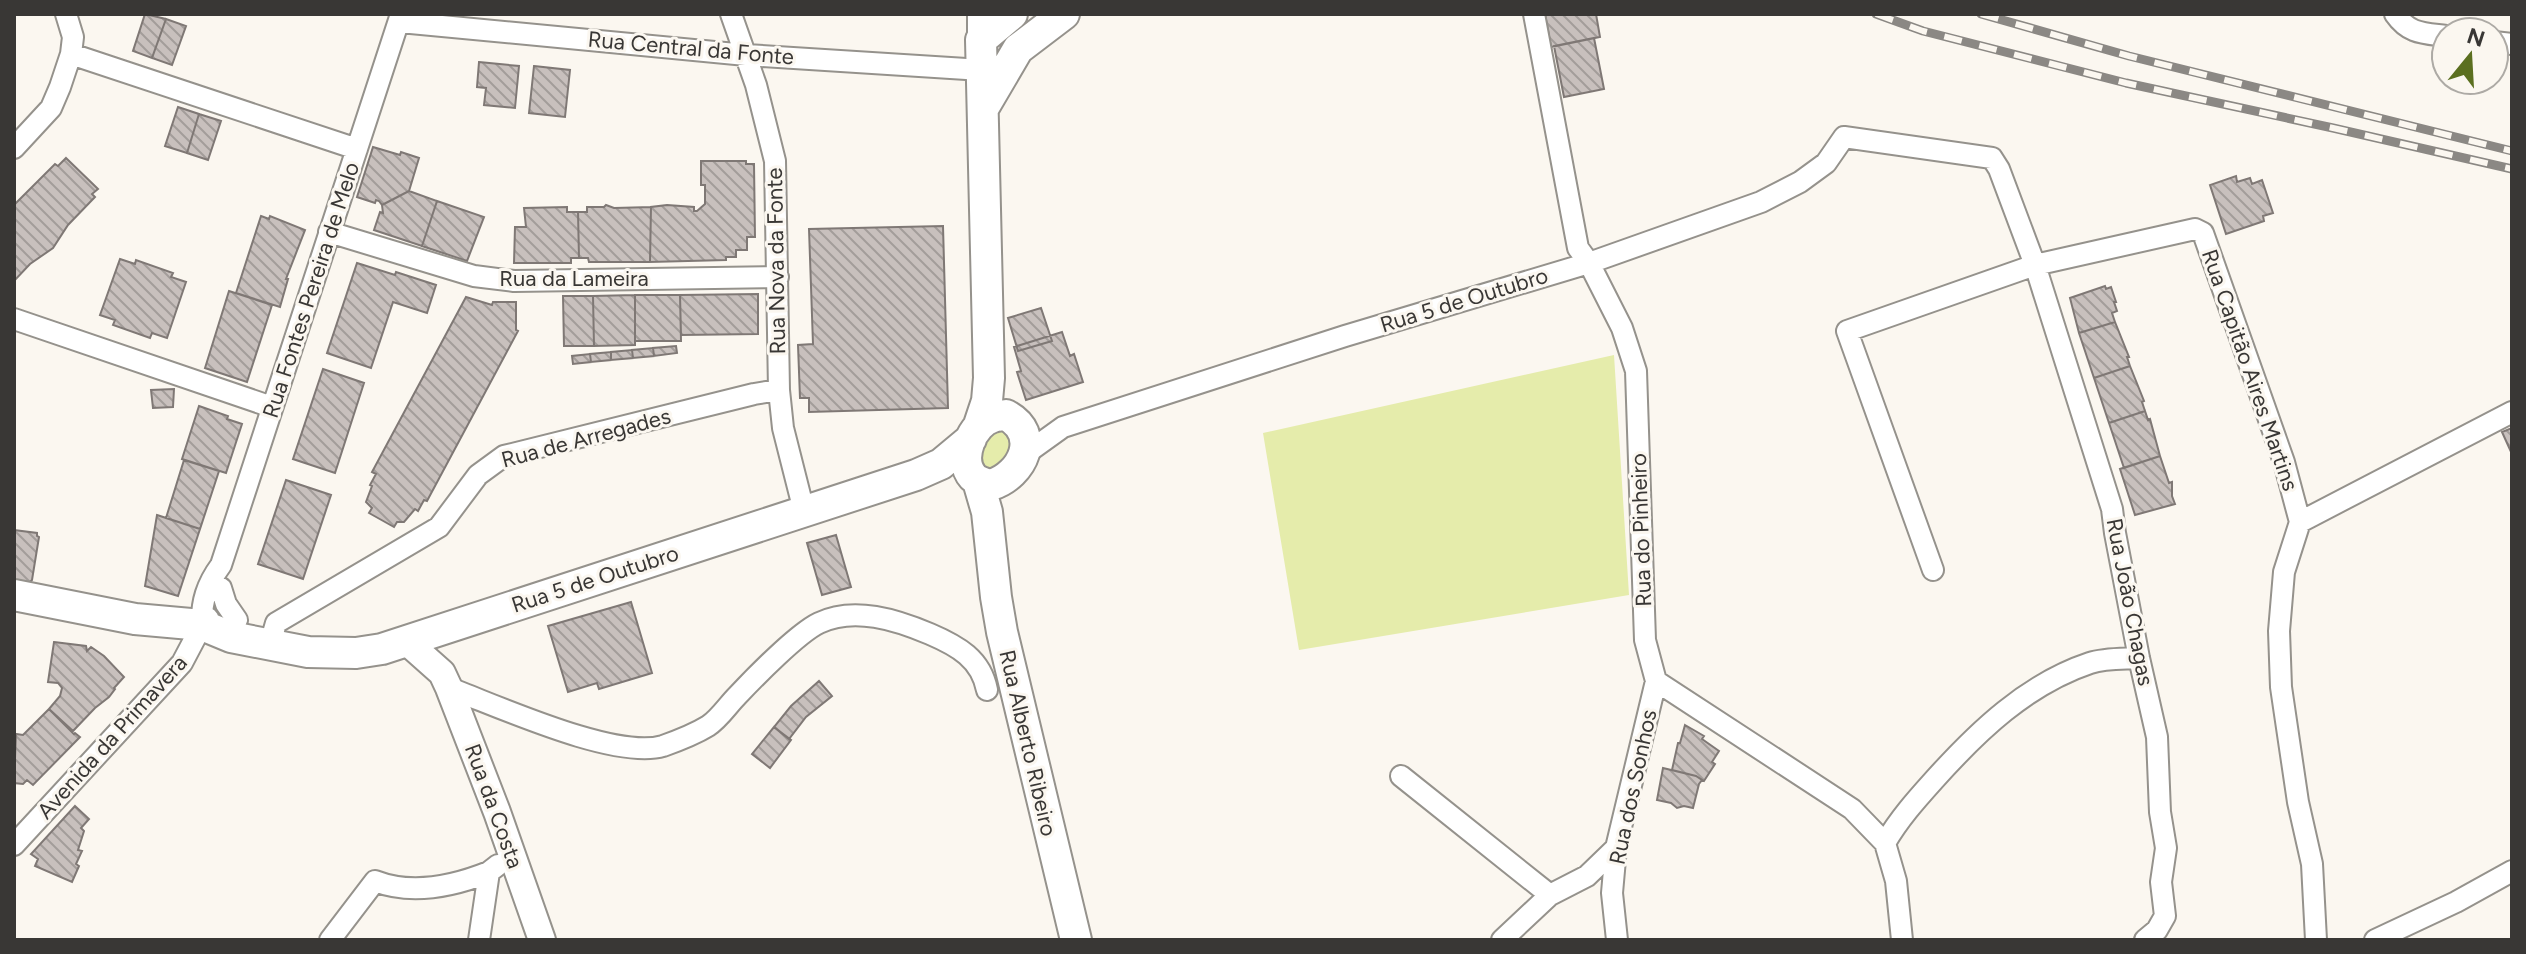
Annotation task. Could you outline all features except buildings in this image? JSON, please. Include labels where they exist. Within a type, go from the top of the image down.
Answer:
[{"type":"main road","points":[[981,27],[1012,14]]},
{"type":"main road","points":[[984,107],[1018,49],[1064,14]]},
{"type":"main road","points":[[981,27],[1018,49]]},
{"type":"main road","points":[[981,27],[987,401],[994,425]]},
{"type":"main road","points":[[994,425],[1025,432],[1027,442],[1019,463],[1004,481],[991,485],[976,478],[968,468],[966,456],[994,425]]},
{"type":"main road","name":"Rua 5 de Outubro","points":[[14,595],[135,619],[202,625],[231,637],[284,648],[332,653],[382,649],[916,475],[941,464],[994,425]]},
{"type":"main road","name":"Rua Alberto Ribeiro","points":[[991,544],[1001,499],[1019,463]]},
{"type":"main road","name":"Rua 5 de Outubro","points":[[916,475],[952,472],[976,478]]},
{"type":"main road","name":"Rua Alberto Ribeiro","points":[[976,478],[987,512],[1002,632],[1076,940]]},
{"type":"main road","name":"Rua 5 de Outubro","points":[[202,625],[210,619],[237,620],[251,627],[270,644]]},
{"type":"street","points":[[14,148],[51,108],[71,54],[73,37],[66,14]]},
{"type":"street","name":"Rua Nova da Fonte","points":[[731,14],[756,85],[775,161],[779,390],[783,428],[804,511]]},
{"type":"street","name":"Rua do Pinheiro","points":[[1534,14],[1578,248],[1589,263],[1622,328],[1636,371],[1645,640],[1656,681]]},
{"type":"street","name":"Rua Central da Fonte","points":[[400,18],[746,55],[982,70]]},
{"type":"street","name":"Rua Fontes Pereira de Melo","points":[[202,625],[202,605],[211,577],[221,565],[400,18]]},
{"type":"street","points":[[2400,20],[2419,32],[2430,34]]},
{"type":"street","points":[[71,54],[357,149]]},
{"type":"street","name":"Rua 5 de Outubro","points":[[994,425],[1039,429],[1063,427],[1345,336],[1589,263],[1761,202],[1800,182],[1826,163],[1844,137],[1992,158],[2035,265]]},
{"type":"street","name":"Rua Capitão Aires Martins","points":[[2035,265],[2195,229],[2203,233],[2284,462],[2300,522],[2284,572],[2279,631],[2281,687],[2298,802],[2312,864],[2316,940]]},
{"type":"street","name":"Rua da Lameira","points":[[329,232],[474,276],[514,281],[778,277]]},
{"type":"street","points":[[1933,570],[1847,331],[2035,265]]},
{"type":"street","name":"Rua João Chagas","points":[[2035,265],[2112,509],[2157,737],[2160,812],[2166,848],[2161,882],[2165,916],[2157,930],[2145,940]]},
{"type":"street","points":[[14,319],[272,407]]},
{"type":"street","name":"Rua de Arregades","points":[[270,644],[276,623],[439,527],[478,475],[504,456],[779,390]]},
{"type":"street","points":[[2300,522],[2512,412]]},
{"type":"street","name":"Rua 5 de Outubro","points":[[1019,463],[1063,427]]},
{"type":"street","name":"Rua Fontes Pereira de Melo","points":[[202,625],[212,614],[221,588],[221,565]]},
{"type":"street","name":"Rua Fontes Pereira de Melo","points":[[221,588],[226,604],[237,620]]},
{"type":"street","points":[[445,681],[585,738],[632,749],[662,746],[709,725],[817,624],[835,617],[852,616],[888,619],[956,645],[976,662],[985,676],[987,690]]},
{"type":"street","name":"Avenida da Primavera","points":[[14,845],[182,663],[202,625]]},
{"type":"street","name":"Rua da Costa","points":[[440,631],[445,681],[542,940]]},
{"type":"street","name":"Rua da Costa","points":[[406,641],[445,681]]},
{"type":"street","points":[[1885,843],[1900,818],[1965,745],[2011,705],[2044,684],[2092,662],[2139,658]]},
{"type":"street","points":[[1656,681],[1852,809],[1885,843],[1896,881],[1902,940]]},
{"type":"street","name":"Rua dos Sonhos","points":[[1617,940],[1612,893],[1616,848],[1656,681]]},
{"type":"street","points":[[1401,776],[1550,895]]},
{"type":"street","points":[[1502,940],[1550,895],[1587,876],[1616,848]]},
{"type":"street","points":[[330,940],[375,881],[391,887],[424,888],[470,880],[489,872],[512,855]]},
{"type":"street","points":[[2375,940],[2456,902],[2512,871]]},
{"type":"street","points":[[479,940],[489,872]]},
{"type":"green space","points":[[1614,355],[1629,595],[1299,650],[1263,433]]},
{"type":"green space","points":[[1004,427],[1015,445],[1003,466],[983,471],[981,450],[985,439]]},
{"type":"railway","points":[[1876,14],[1923,31],[2126,83],[2512,169]]},
{"type":"railway","points":[[1981,14],[2129,56],[2512,151]]}]
